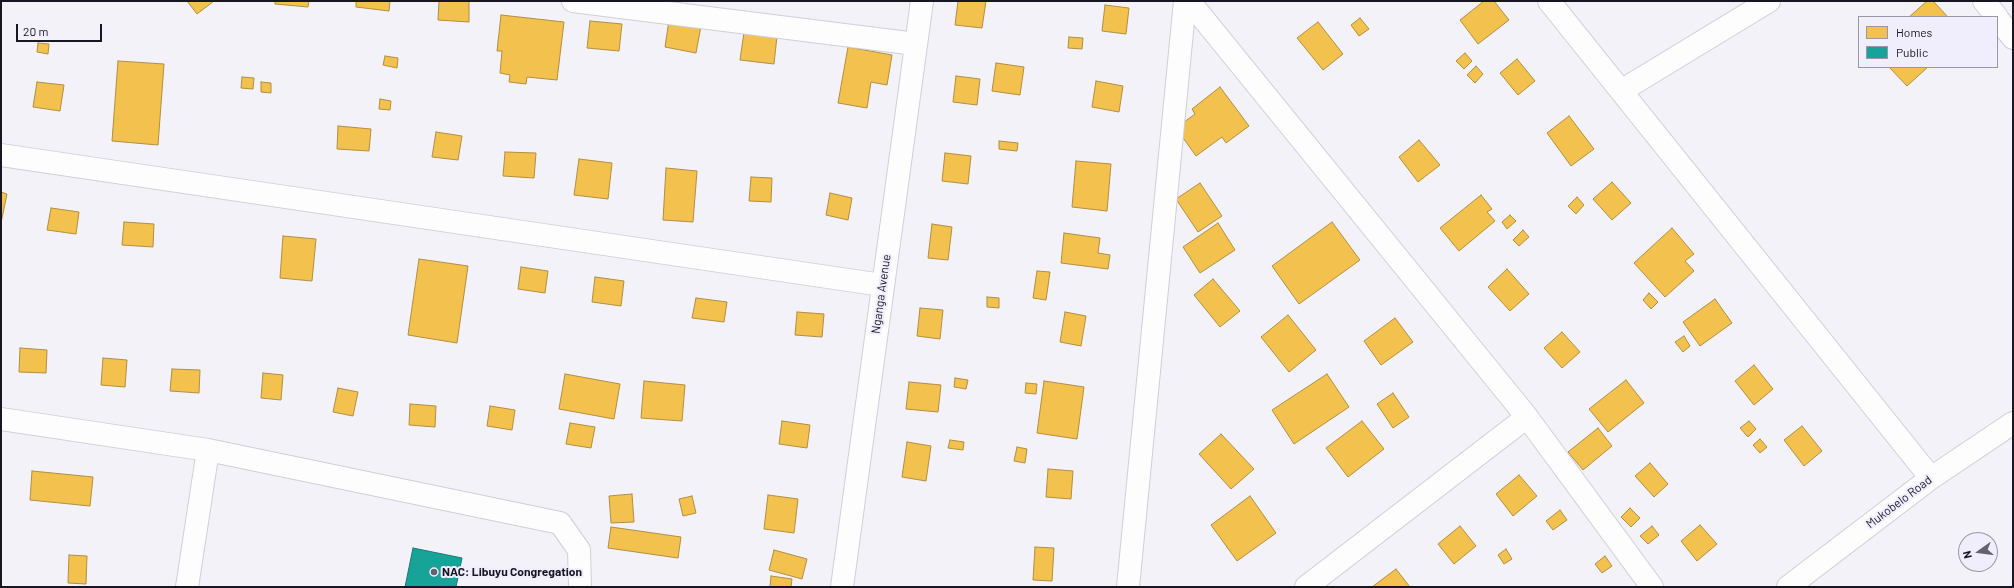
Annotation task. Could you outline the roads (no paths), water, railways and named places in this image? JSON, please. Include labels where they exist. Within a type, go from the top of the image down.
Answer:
[{"type":"street","points":[[573,1],[656,6],[916,44]]},
{"type":"street","name":"Nganga Avenue","points":[[842,587],[882,285],[922,1]]},
{"type":"street","points":[[1128,587],[1185,1]]},
{"type":"street","points":[[1189,1],[1527,417],[1652,587]]},
{"type":"street","points":[[1549,1],[1931,478]]},
{"type":"street","points":[[1621,91],[1769,1]]},
{"type":"street","points":[[1984,1],[1996,16]]},
{"type":"street","points":[[1998,18],[2013,38]]},
{"type":"street","points":[[1,155],[882,285]]},
{"type":"street","points":[[1306,587],[1527,417]]},
{"type":"street","points":[[1,420],[208,450],[560,523],[579,550],[580,587]]},
{"type":"street","name":"Mukobelo Road","points":[[1788,587],[1931,478],[2013,424]]},
{"type":"street","points":[[187,587],[208,450]]},
{"type":"place","name":"NAC: Libuyu Congregation","points":[[434,572]]}]
